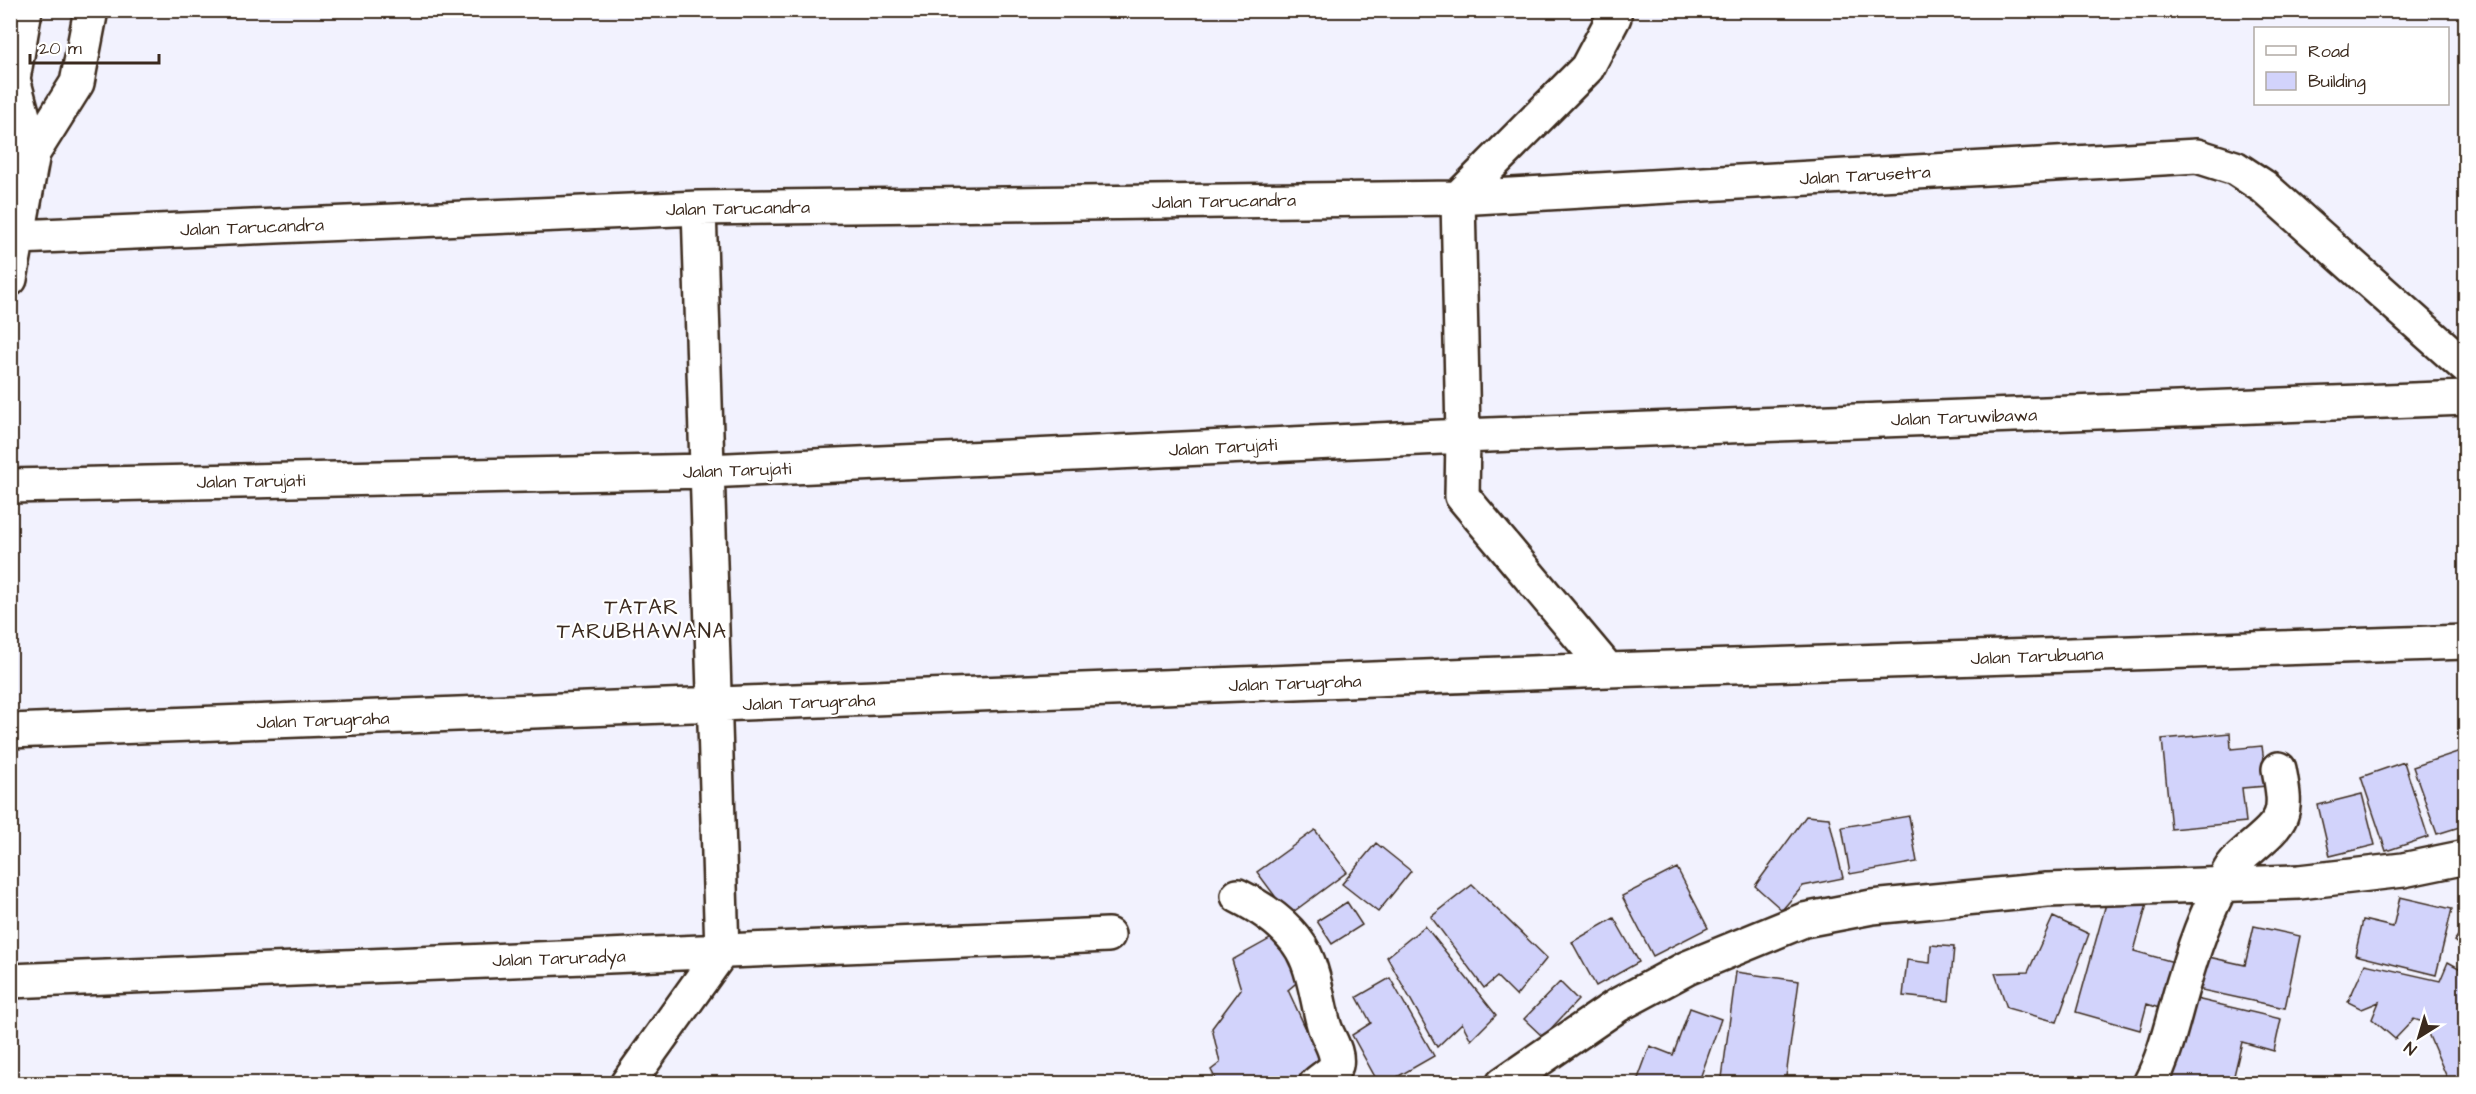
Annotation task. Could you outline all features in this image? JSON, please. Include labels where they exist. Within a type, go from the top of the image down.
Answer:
[{"type":"street","points":[[25,10],[13,79],[33,153]]},
{"type":"street","points":[[10,279],[14,235],[33,153],[76,83],[91,10]]},
{"type":"street","points":[[1608,670],[1462,496],[1463,436],[1458,198],[1587,68],[1614,17],[1614,10]]},
{"type":"street","name":"Jalan Tarusetra","points":[[1458,198],[2197,156],[2235,168],[2264,187],[2466,367]]},
{"type":"street","name":"Jalan Tarucandra","points":[[14,235],[699,208],[1458,198]]},
{"type":"street","points":[[627,1083],[722,951],[699,208]]},
{"type":"street","name":"Jalan Taruwibawa","points":[[1463,436],[2466,398]]},
{"type":"street","name":"Jalan Tarujati","points":[[10,486],[707,471],[1463,436]]},
{"type":"street","name":"Jalan Tarubuana","points":[[1608,670],[2466,642]]},
{"type":"street","name":"Jalan Tarugraha","points":[[10,731],[714,706],[1608,670]]},
{"type":"street","points":[[2150,1083],[2159,1067],[2186,972],[2222,884],[2232,866],[2275,828],[2284,811],[2285,800],[2279,769]]},
{"type":"street","points":[[1503,1083],[1618,1005],[1687,968],[1804,920],[1872,907],[2047,890],[2299,882],[2403,870],[2466,857]]},
{"type":"street","points":[[1238,897],[1260,908],[1282,926],[1301,946],[1308,962],[1324,1028],[1336,1058],[1334,1069],[1316,1083]]},
{"type":"street","name":"Jalan Taruradya","points":[[10,981],[1107,935]]},
{"type":"building","points":[[2230,733],[2231,749],[2262,746],[2267,786],[2242,788],[2246,822],[2171,829],[2162,739]]},
{"type":"building","points":[[2466,749],[2466,825],[2437,834],[2413,767]]},
{"type":"building","points":[[2404,762],[2428,837],[2386,851],[2361,777]]},
{"type":"building","points":[[2362,794],[2375,845],[2330,856],[2318,805]]},
{"type":"building","points":[[1806,816],[1829,818],[1843,878],[1803,886],[1782,910],[1755,886]]},
{"type":"building","points":[[1909,816],[1917,862],[1850,874],[1842,827]]},
{"type":"building","points":[[1315,830],[1347,872],[1289,915],[1257,872]]},
{"type":"building","points":[[1376,843],[1411,871],[1378,912],[1342,884]]},
{"type":"building","points":[[1677,868],[1708,928],[1653,956],[1622,896]]},
{"type":"building","points":[[1472,885],[1547,958],[1516,996],[1497,977],[1484,988],[1431,917]]},
{"type":"building","points":[[2109,893],[2147,904],[2134,951],[2181,964],[2168,1011],[2147,1004],[2140,1030],[2076,1012]]},
{"type":"building","points":[[2400,897],[2452,909],[2436,975],[2355,955],[2363,920],[2393,927]]},
{"type":"building","points":[[1347,902],[1362,925],[1332,944],[1317,921]]},
{"type":"building","points":[[2053,917],[2089,934],[2057,1022],[2007,1008],[1995,973],[2028,972]]},
{"type":"building","points":[[1614,918],[1639,962],[1596,986],[1572,942]]},
{"type":"building","points":[[2466,925],[2466,950],[2454,941]]},
{"type":"building","points":[[1425,926],[1496,1015],[1471,1040],[1462,1023],[1437,1047],[1387,957]]},
{"type":"building","points":[[2254,926],[2300,936],[2285,1008],[2197,989],[2204,956],[2245,965]]},
{"type":"building","points":[[1279,934],[1301,979],[1288,990],[1324,1068],[1295,1084],[1218,1084],[1211,1070],[1220,1063],[1212,1028],[1241,989],[1232,960]]},
{"type":"building","points":[[1931,945],[1954,947],[1949,1001],[1903,996],[1907,960],[1930,963]]},
{"type":"building","points":[[2448,962],[2466,972],[2466,1084],[2449,1082],[2423,1022],[2414,1019],[2395,1039],[2372,1019],[2379,1002],[2362,1009],[2348,1002],[2365,964],[2440,981]]},
{"type":"building","points":[[1736,972],[1799,981],[1785,1084],[1760,1084],[1722,1078]]},
{"type":"building","points":[[1390,978],[1434,1056],[1385,1084],[1379,1084],[1352,1035],[1371,1023],[1357,997]]},
{"type":"building","points":[[1560,982],[1578,1000],[1543,1037],[1524,1019]]},
{"type":"building","points":[[2192,998],[2281,1019],[2274,1051],[2242,1042],[2232,1084],[2172,1084]]},
{"type":"building","points":[[1690,1008],[1721,1019],[1698,1084],[1636,1084],[1650,1046],[1673,1055]]},
{"type":"district","name":"TATAR TARUBHAWANA","points":[[642,619]]}]
